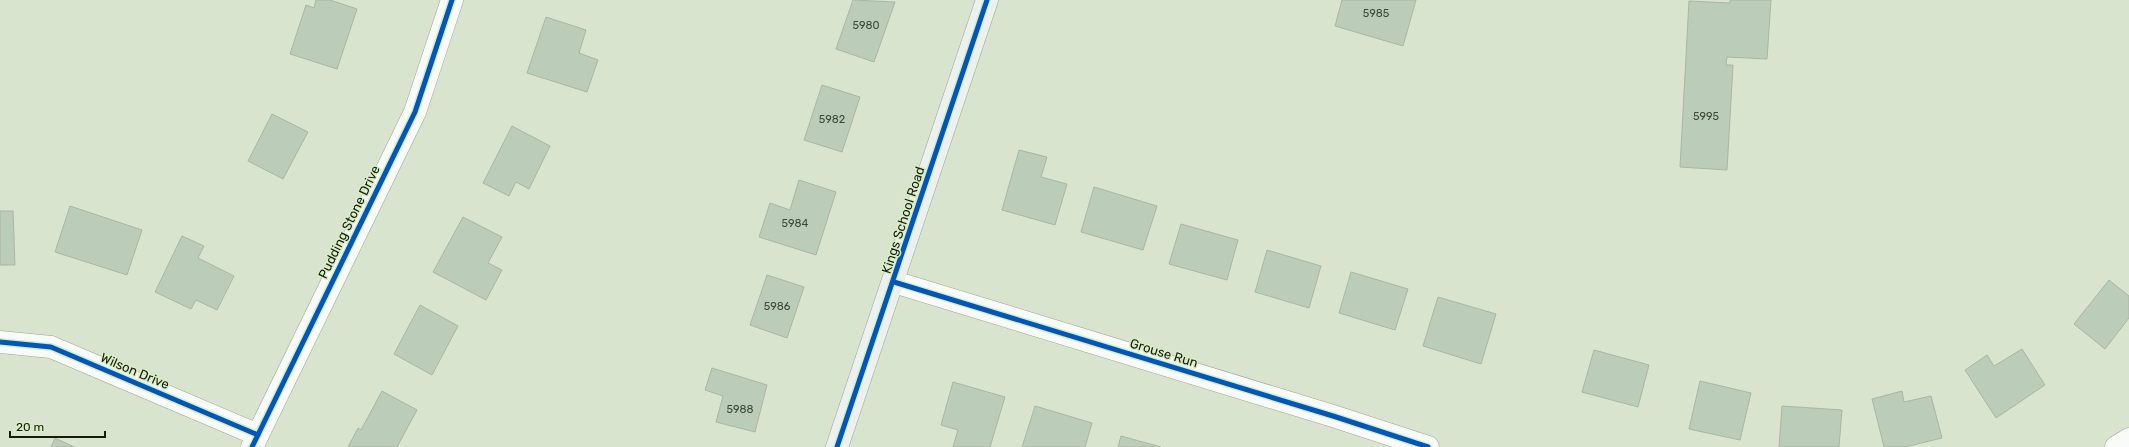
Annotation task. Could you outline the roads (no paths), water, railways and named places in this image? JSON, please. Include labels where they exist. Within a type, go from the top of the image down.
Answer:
[{"type":"street","name":"Pudding Stone Drive","points":[[255,441],[415,112],[452,0]]},
{"type":"street","name":"Kings School Road","points":[[837,447],[894,282],[987,0]]},
{"type":"street","name":"Grouse Run","points":[[894,282],[1333,416],[1428,447]]},
{"type":"street","name":"Wilson Drive","points":[[0,342],[51,347],[255,441]]},
{"type":"street","points":[[2116,447],[2129,439]]}]
